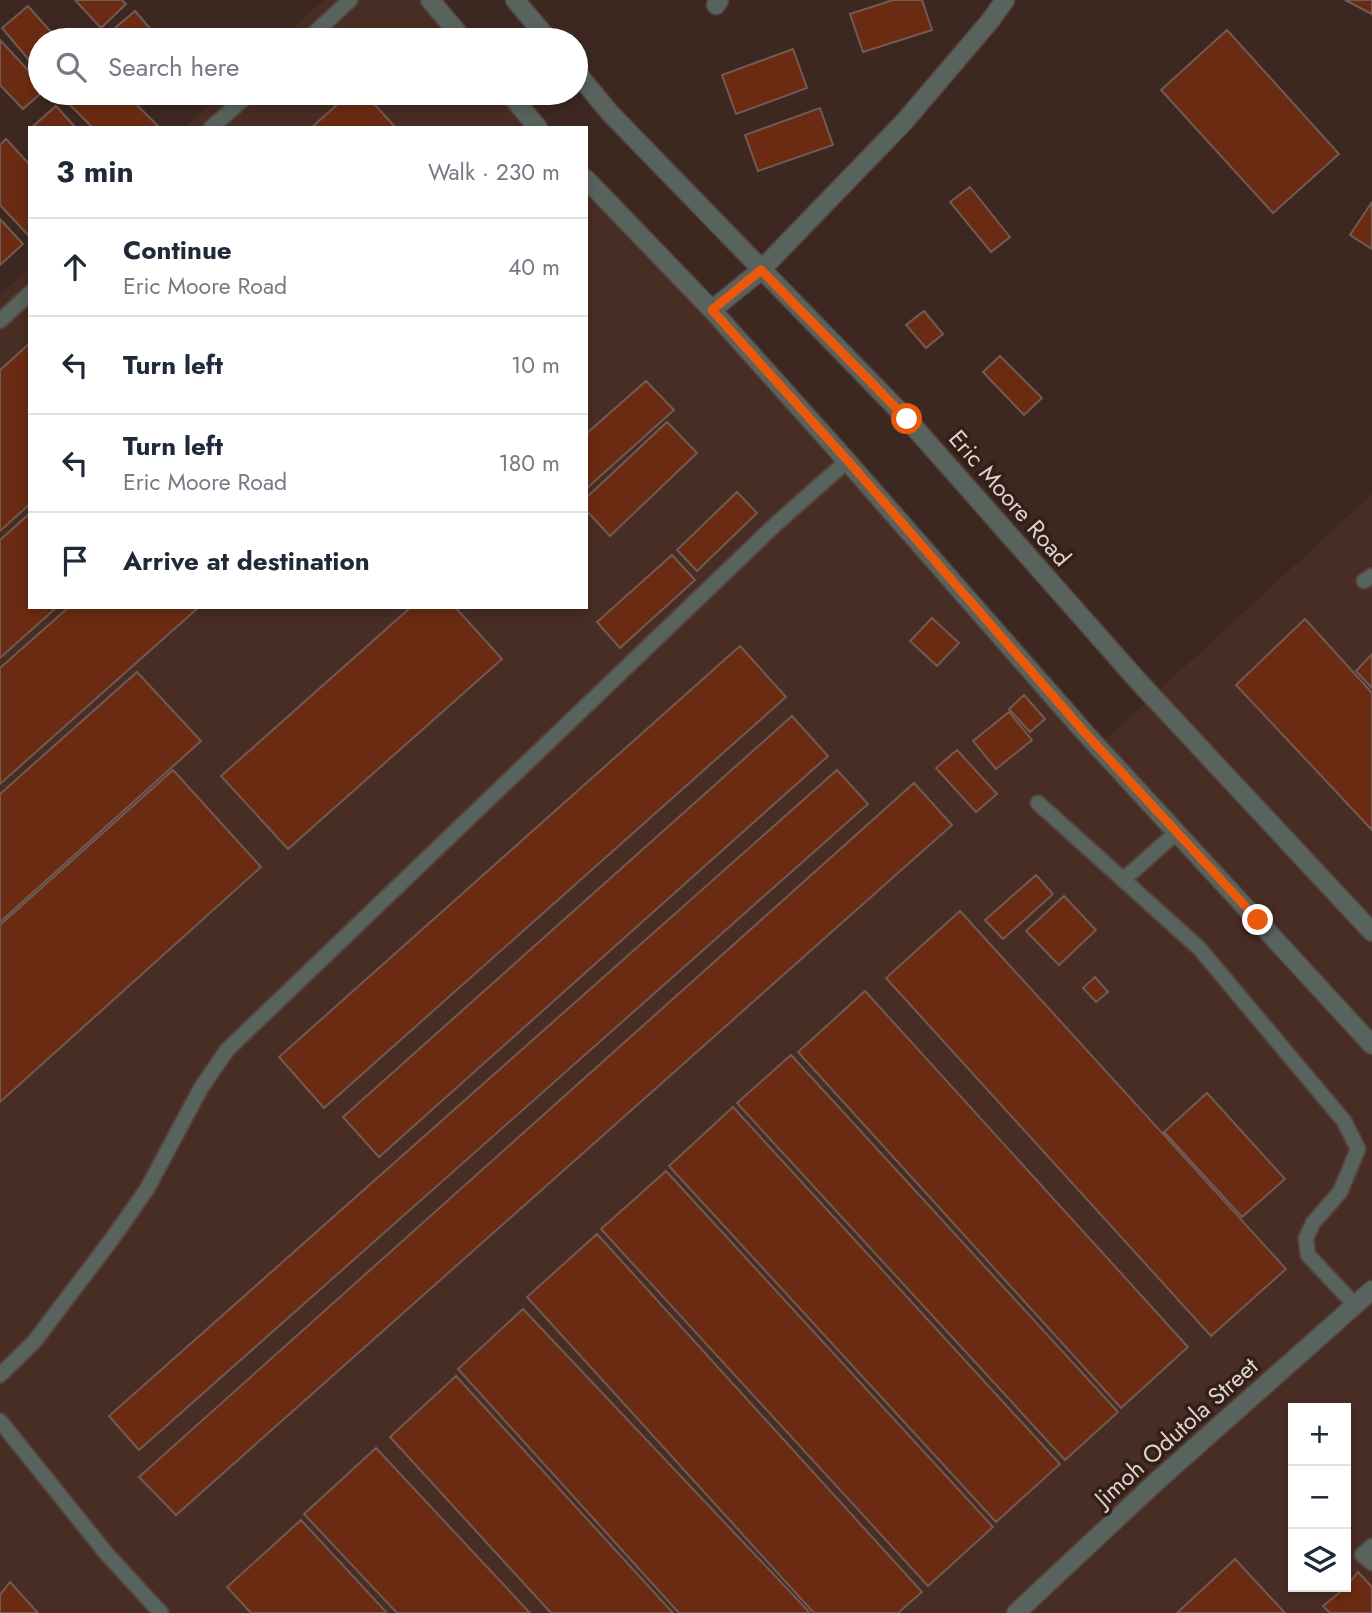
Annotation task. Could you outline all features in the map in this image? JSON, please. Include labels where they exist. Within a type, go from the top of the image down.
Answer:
[{"type":"street","points":[[430,0],[454,28]]},
{"type":"street","points":[[515,0],[539,28]]},
{"type":"street","points":[[712,310],[761,270],[904,122],[1005,0]]},
{"type":"street","name":"Eric Moore Road","points":[[588,86],[610,113],[907,419],[1139,682],[1372,932]]},
{"type":"street","points":[[519,105],[536,126]]},
{"type":"street","points":[[588,181],[712,310],[848,461],[1086,734],[1372,1045]]},
{"type":"street","name":"Jimoh Odutola Street","points":[[1016,1613],[1156,1482],[1372,1290]]},
{"type":"lane","points":[[320,28],[350,0]]},
{"type":"lane","points":[[213,126],[237,105]]},
{"type":"lane","points":[[0,321],[28,295]]},
{"type":"lane","points":[[0,1376],[34,1342],[147,1189],[201,1088],[226,1050],[777,523],[848,461]]},
{"type":"lane","points":[[1038,803],[1199,948],[1344,1121],[1358,1149],[1340,1192],[1313,1223],[1306,1238],[1308,1255],[1355,1305]]},
{"type":"lane","points":[[1124,880],[1177,832]]},
{"type":"lane","points":[[0,1421],[106,1553],[161,1613]]},
{"type":"lane","points":[[1372,1546],[1362,1555],[1372,1563]]},
{"type":"shaded area","points":[[324,0],[426,0],[452,28],[293,28]]},
{"type":"shaded area","points":[[209,105],[522,105],[541,126],[186,126]]},
{"type":"shaded area","points":[[588,177],[1104,741],[1372,494],[1372,1613],[0,1613],[0,295],[28,270],[28,609],[588,609]]},
{"type":"building","points":[[75,0],[122,0],[126,4],[101,28]]},
{"type":"building","points":[[893,0],[922,0],[932,30],[863,52],[850,14]]},
{"type":"building","points":[[1345,0],[1372,0],[1372,14]]},
{"type":"building","points":[[28,6],[47,28],[28,28],[28,59],[2,28]]},
{"type":"building","points":[[135,11],[150,28],[115,28]]},
{"type":"building","points":[[1227,30],[1339,154],[1273,213],[1161,90]]},
{"type":"building","points":[[0,40],[28,70],[28,105],[23,109],[0,85]]},
{"type":"building","points":[[793,49],[807,88],[736,114],[722,75]]},
{"type":"building","points":[[70,105],[137,105],[158,126],[91,126]]},
{"type":"building","points":[[337,105],[375,105],[394,126],[313,126]]},
{"type":"building","points":[[56,106],[74,126],[33,126]]},
{"type":"building","points":[[820,108],[833,145],[758,171],[745,135]]},
{"type":"building","points":[[6,139],[28,163],[28,235],[0,205],[0,145]]},
{"type":"building","points":[[970,187],[1010,237],[991,252],[950,202]]},
{"type":"building","points":[[1372,202],[1372,249],[1350,235]]},
{"type":"building","points":[[0,219],[23,244],[0,265]]},
{"type":"building","points":[[924,311],[943,334],[926,348],[906,325]]},
{"type":"building","points":[[28,345],[28,506],[0,531],[0,370]]},
{"type":"building","points":[[1000,356],[1042,398],[1024,415],[983,372]]},
{"type":"building","points":[[646,381],[674,410],[588,487],[588,432]]},
{"type":"building","points":[[667,422],[697,453],[610,536],[588,512],[588,496]]},
{"type":"building","points":[[737,492],[757,513],[697,571],[677,550]]},
{"type":"building","points":[[28,515],[28,609],[55,609],[0,658],[0,540]]},
{"type":"building","points":[[672,555],[695,580],[620,648],[597,622]]},
{"type":"building","points":[[67,609],[197,609],[0,784],[0,668]]},
{"type":"building","points":[[409,609],[457,609],[502,659],[288,849],[221,776]]},
{"type":"building","points":[[932,618],[959,643],[937,666],[910,641]]},
{"type":"building","points":[[1305,619],[1372,693],[1372,830],[1236,685]]},
{"type":"building","points":[[740,646],[786,697],[324,1108],[279,1057]]},
{"type":"building","points":[[1372,654],[1372,688],[1356,671]]},
{"type":"building","points":[[137,672],[201,741],[0,922],[0,794]]},
{"type":"building","points":[[1024,695],[1045,719],[1030,732],[1009,709]]},
{"type":"building","points":[[1009,712],[1032,740],[996,769],[973,741]]},
{"type":"building","points":[[792,716],[828,756],[379,1157],[343,1117]]},
{"type":"building","points":[[957,750],[997,794],[976,812],[936,768]]},
{"type":"building","points":[[173,770],[261,867],[0,1102],[0,925]]},
{"type":"building","points":[[837,770],[868,804],[139,1450],[109,1416]]},
{"type":"building","points":[[914,783],[952,825],[176,1515],[139,1477]]},
{"type":"building","points":[[1036,875],[1053,894],[1003,939],[985,920]]},
{"type":"building","points":[[1064,896],[1096,930],[1059,965],[1026,931]]},
{"type":"building","points":[[960,911],[1286,1269],[1211,1336],[886,978]]},
{"type":"building","points":[[1095,977],[1108,992],[1096,1002],[1083,988]]},
{"type":"building","points":[[865,991],[1188,1347],[1121,1408],[798,1052]]},
{"type":"building","points":[[791,1055],[1118,1412],[1065,1460],[737,1103]]},
{"type":"building","points":[[1207,1093],[1285,1179],[1242,1217],[1164,1132]]},
{"type":"building","points":[[733,1107],[1060,1464],[996,1522],[669,1166]]},
{"type":"building","points":[[666,1171],[993,1527],[928,1586],[601,1229]]},
{"type":"building","points":[[597,1234],[922,1592],[898,1613],[814,1613],[527,1297]]},
{"type":"building","points":[[523,1309],[810,1613],[679,1613],[458,1369]]},
{"type":"building","points":[[456,1376],[673,1613],[551,1613],[390,1437]]},
{"type":"building","points":[[376,1448],[530,1613],[397,1613],[304,1514]]},
{"type":"building","points":[[301,1520],[387,1613],[251,1613],[227,1587]]},
{"type":"building","points":[[1235,1559],[1285,1613],[1177,1613]]},
{"type":"building","points":[[1358,1572],[1372,1587],[1372,1613],[1330,1613],[1323,1606],[1340,1592],[1351,1592],[1351,1581]]},
{"type":"building","points":[[10,1582],[38,1613],[0,1613],[0,1595]]},
{"type":"route","points":[[907,419],[761,270],[712,310],[848,461],[1086,734],[1258,920]]}]
